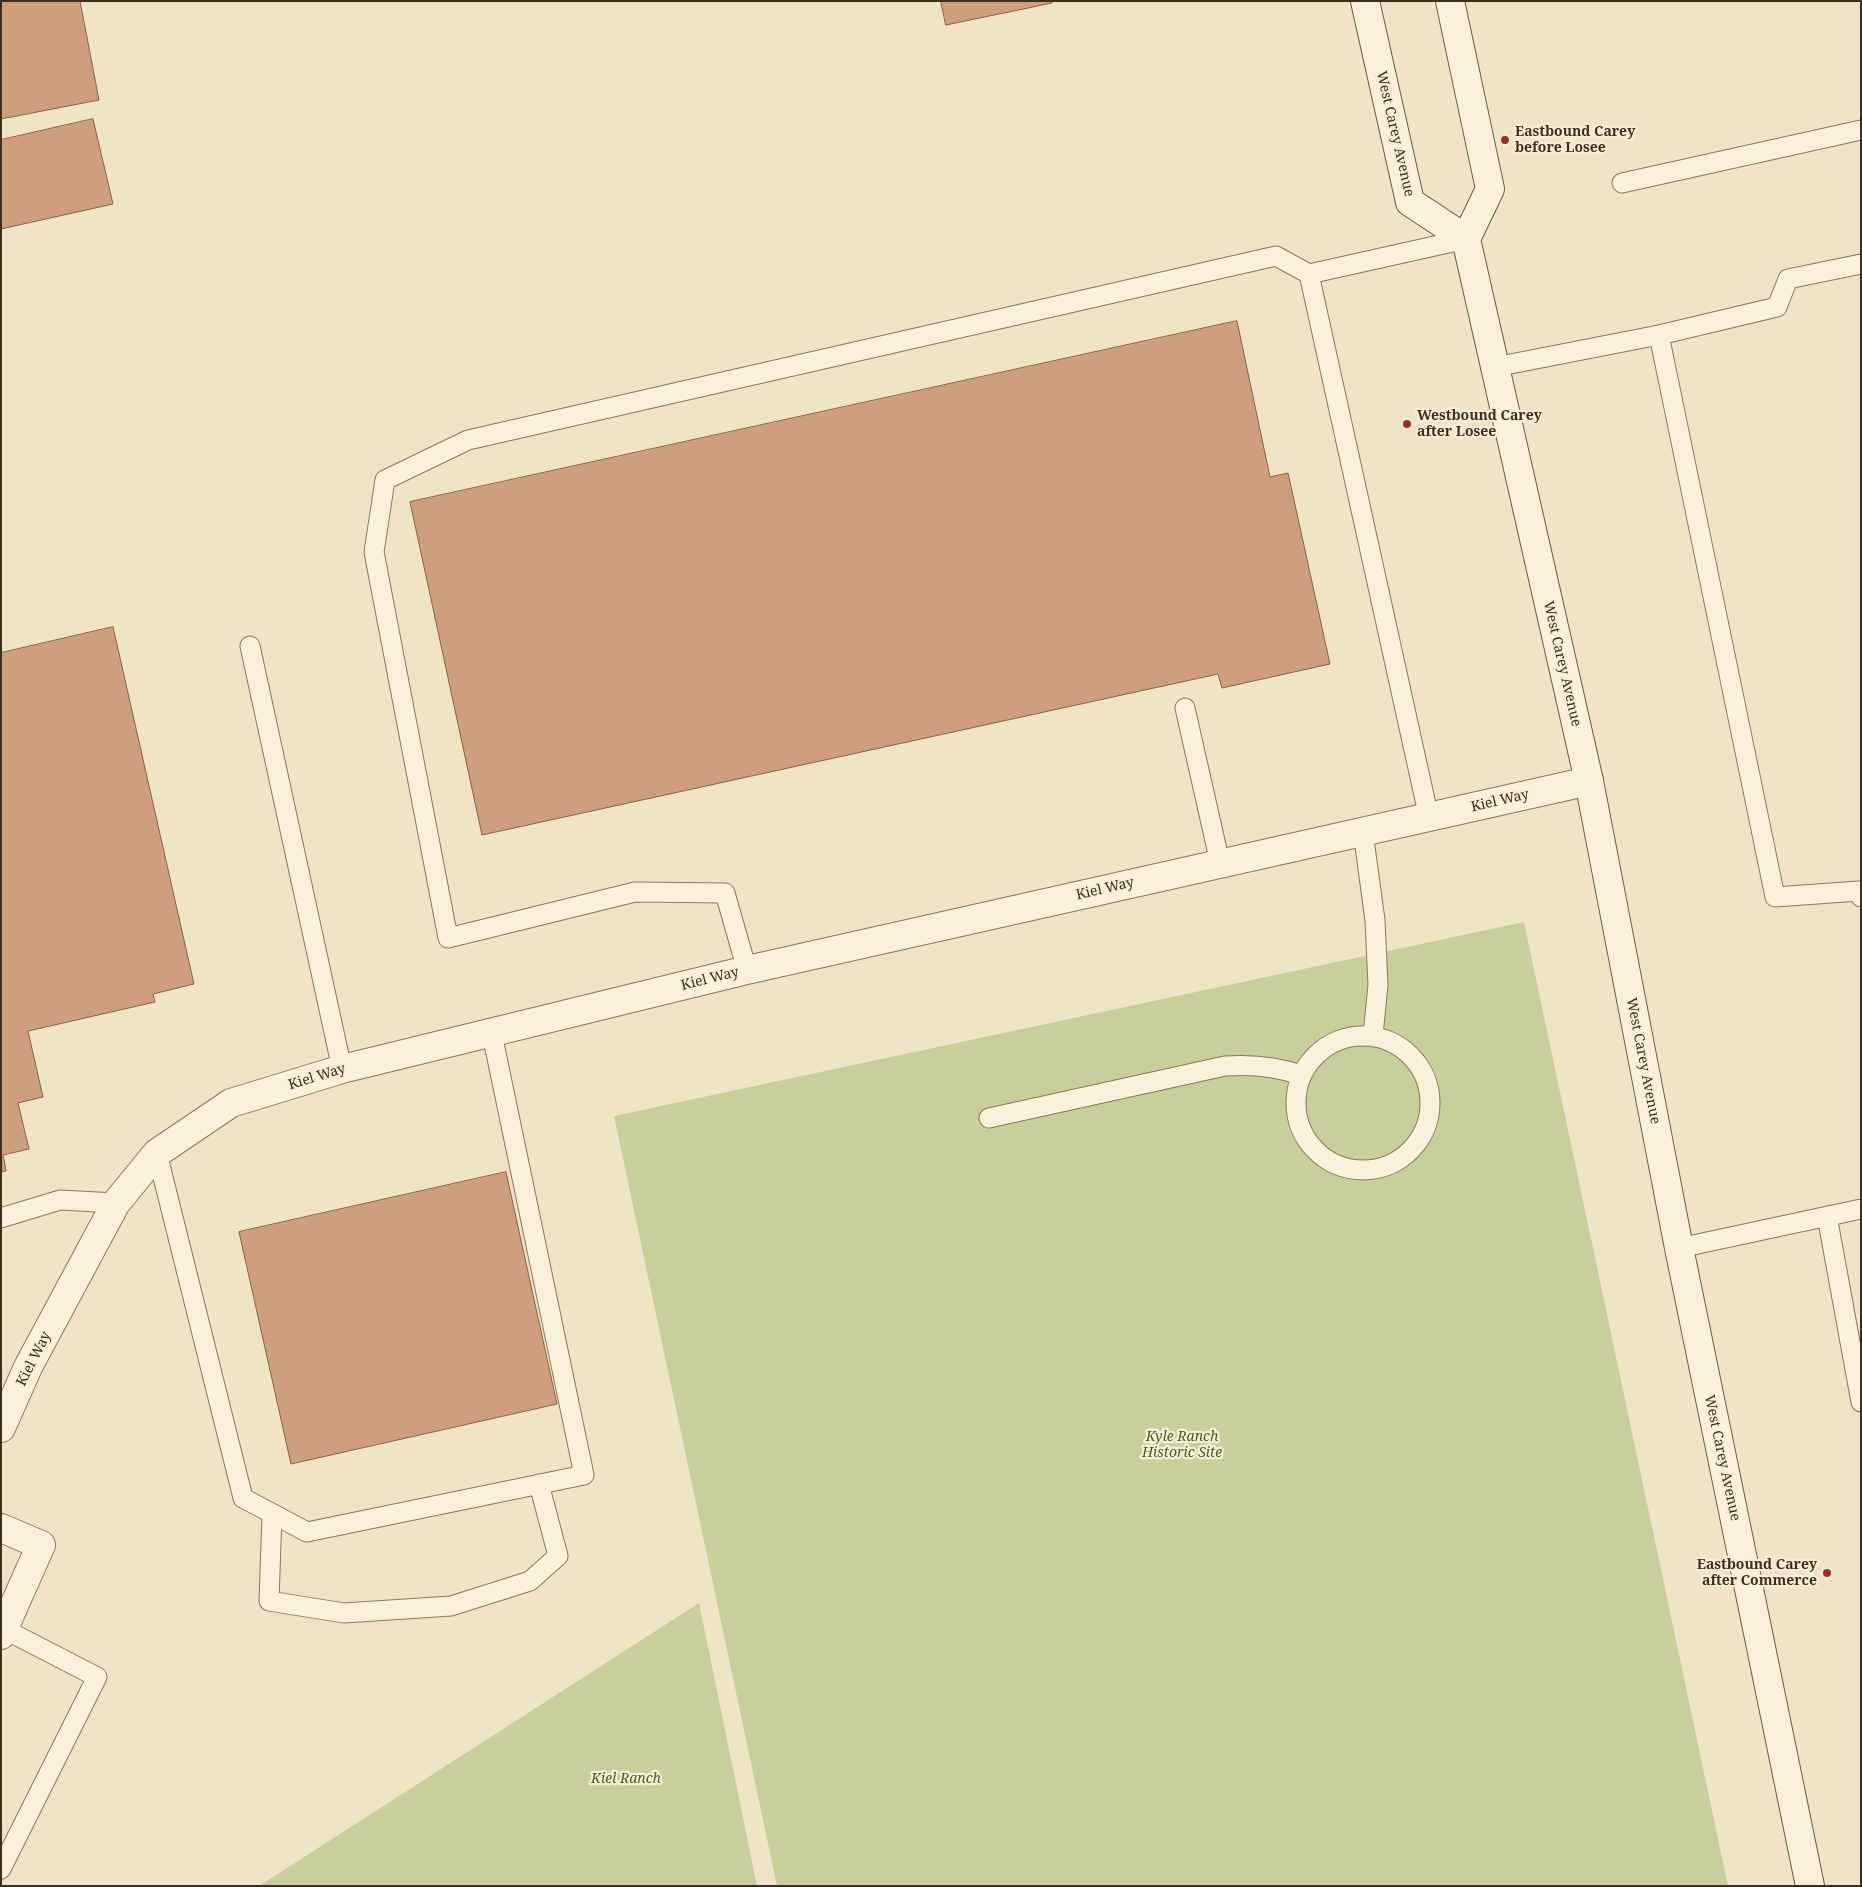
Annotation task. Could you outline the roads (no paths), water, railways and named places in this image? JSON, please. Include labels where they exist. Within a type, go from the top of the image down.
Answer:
[{"type":"main road","name":"West Carey Avenue","points":[[1365,1],[1410,202],[1466,239],[1589,781],[1679,1248],[1810,1886]]},
{"type":"main road","points":[[1450,1],[1490,189],[1466,239]]},
{"type":"main road","name":"Kiel Way","points":[[1,1428],[28,1367],[116,1203],[157,1153],[231,1103],[342,1068],[492,1034],[747,970],[1589,781]]},
{"type":"main road","points":[[1,1528],[41,1545],[3,1632]]},
{"type":"lane","points":[[1622,183],[1861,130]]},
{"type":"lane","points":[[747,970],[725,893],[635,892],[448,938],[374,552],[385,480],[468,440],[1276,256],[1309,274],[1466,239]]},
{"type":"lane","points":[[1495,367],[1659,335],[1777,307],[1788,279],[1861,264]]},
{"type":"lane","points":[[1309,274],[1429,818]]},
{"type":"lane","points":[[1659,335],[1774,897],[1859,891],[1861,897]]},
{"type":"lane","points":[[250,646],[342,1068]]},
{"type":"lane","points":[[1185,708],[1220,863]]},
{"type":"lane","points":[[1363,832],[1375,920],[1378,985],[1373,1035]]},
{"type":"lane","points":[[157,1153],[243,1498],[308,1532],[584,1475],[492,1034]]},
{"type":"lane","points":[[1373,1035],[1394,1042],[1412,1056],[1425,1075],[1431,1098],[1428,1120],[1419,1141],[1404,1157],[1383,1167],[1361,1170],[1339,1166],[1320,1155],[1305,1138],[1297,1118],[1296,1096],[1301,1075],[1313,1057],[1330,1043],[1351,1036],[1373,1035]]},
{"type":"lane","points":[[990,1118],[1225,1066],[1253,1064],[1278,1067],[1301,1075]]},
{"type":"lane","points":[[1,1218],[60,1200],[116,1203]]},
{"type":"lane","points":[[1679,1248],[1861,1209]]},
{"type":"lane","points":[[1827,1216],[1852,1312],[1861,1402]]},
{"type":"lane","points":[[272,1514],[269,1600],[344,1613],[451,1606],[530,1581],[558,1556],[539,1484]]},
{"type":"lane","points":[[1,1870],[98,1677],[3,1632]]},
{"type":"place","name":"Eastbound Carey before Losee","points":[[1505,140]]},
{"type":"place","name":"Westbound Carey after Losee","points":[[1407,424]]},
{"type":"place","name":"Eastbound Carey after Commerce","points":[[1827,1573]]},
{"type":"park label","name":"Kyle Ranch Historic Site","points":[[1182,1445]]},
{"type":"park label","name":"Kiel Ranch","points":[[626,1779]]}]
